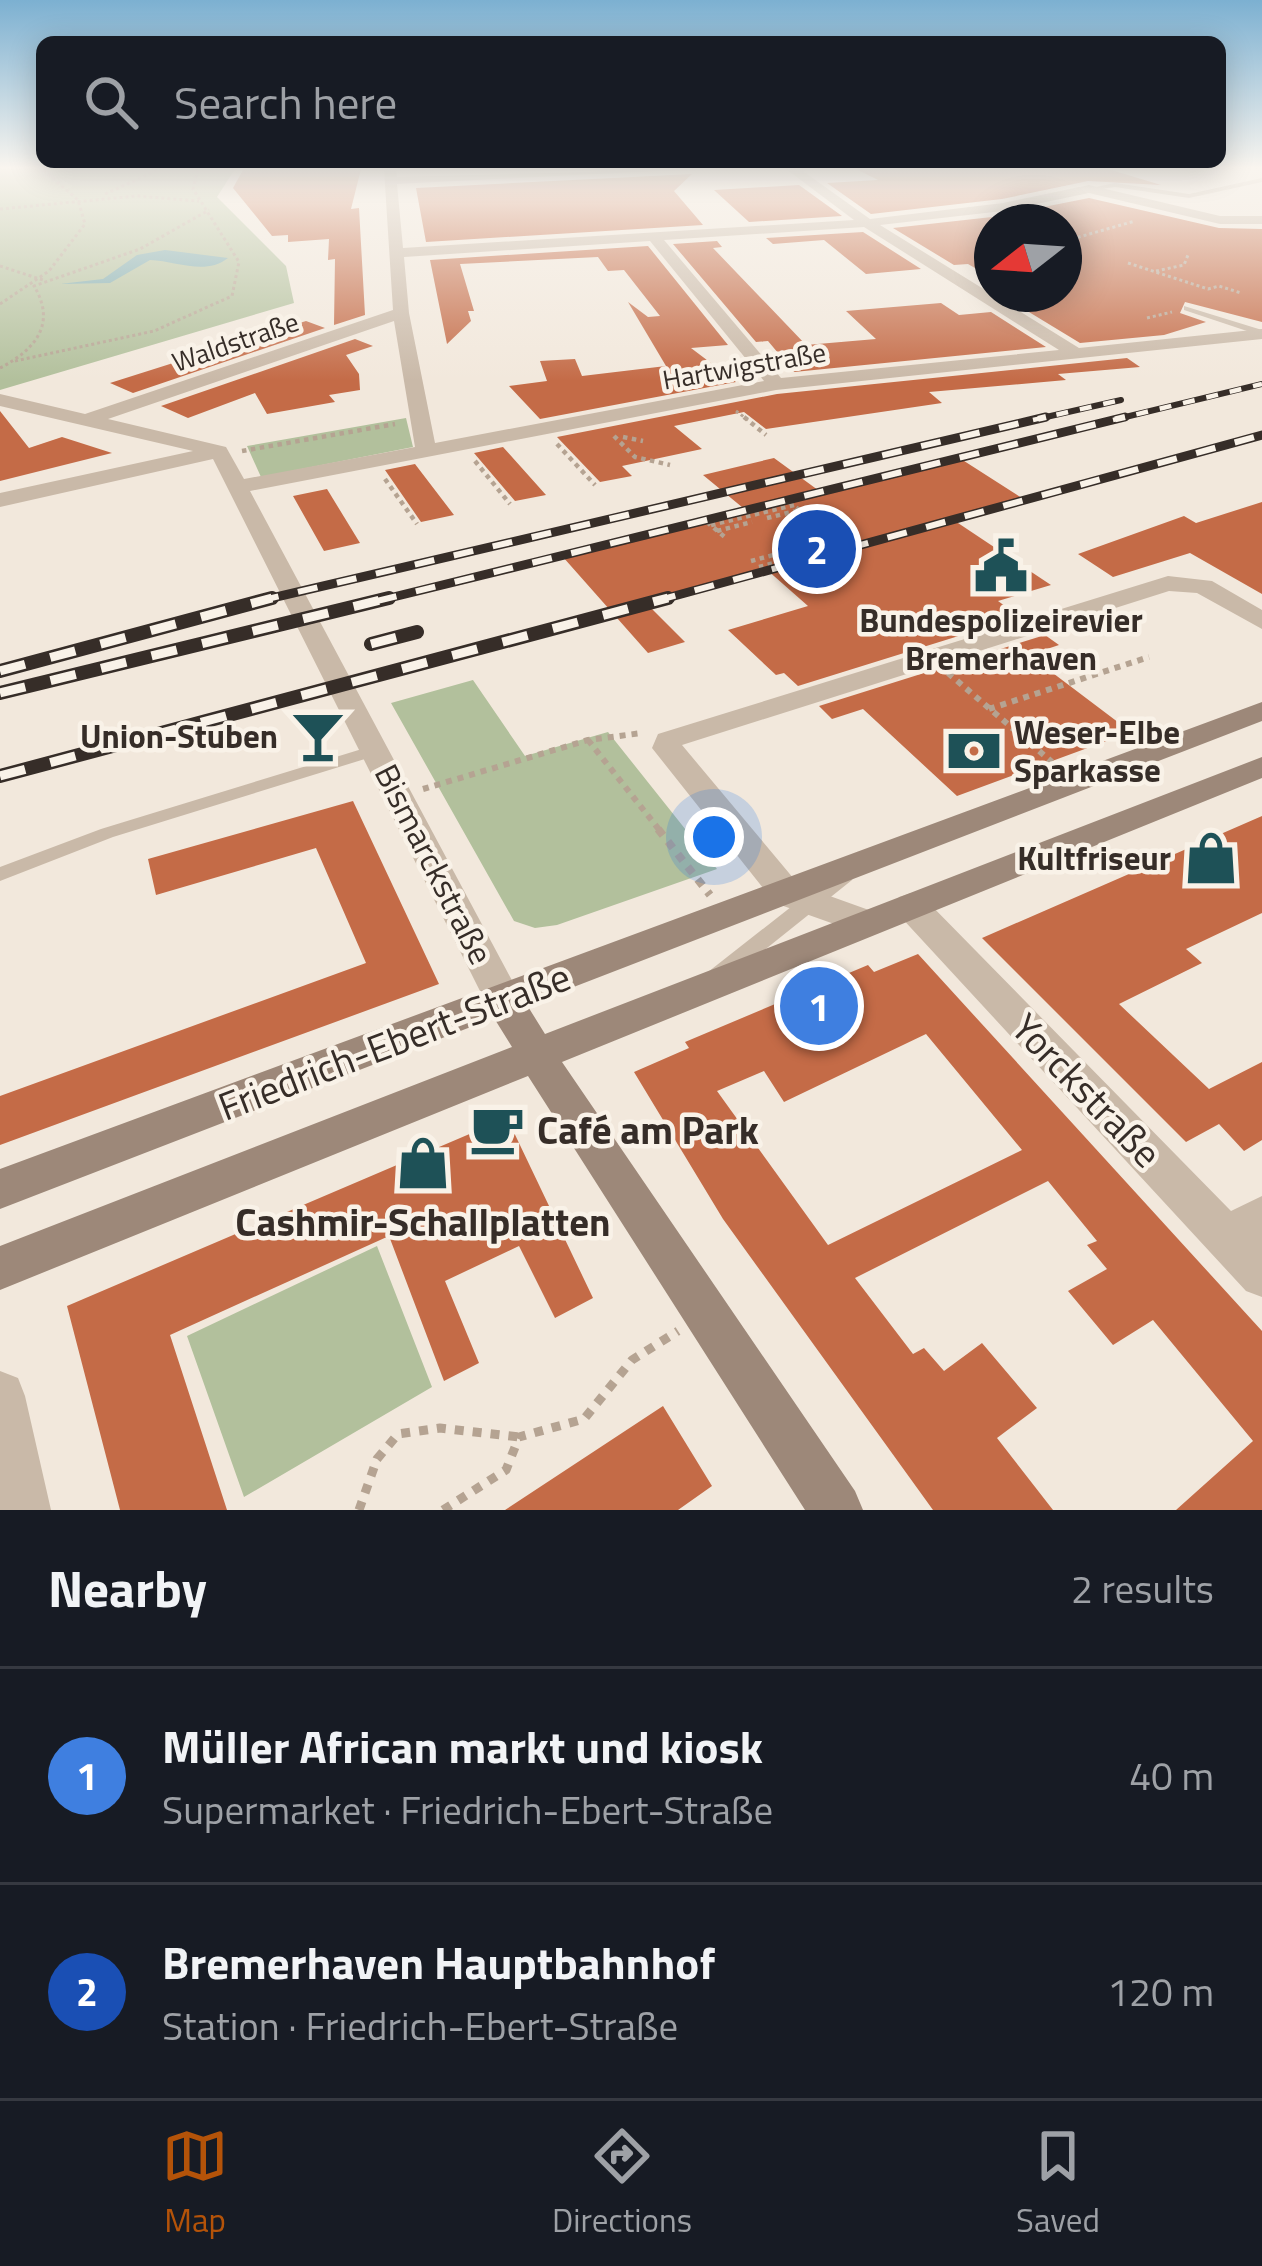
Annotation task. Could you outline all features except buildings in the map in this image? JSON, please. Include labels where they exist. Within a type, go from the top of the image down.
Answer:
[{"type":"main road","name":"Friedrich-Ebert-Straße","points":[[0,1189],[727,916],[799,900],[854,865],[1262,712]]},
{"type":"main road","name":"Friedrich-Ebert-Straße","points":[[0,1268],[1262,767]]},
{"type":"main road","name":"Bismarckstraße","points":[[504,1001],[836,1510]]},
{"type":"street","points":[[395,239],[401,313],[425,451]]},
{"type":"street","points":[[396,253],[601,239]]},
{"type":"street","points":[[656,239],[776,384]]},
{"type":"street","points":[[893,239],[1076,353]]},
{"type":"street","name":"Waldstraße","points":[[86,420],[401,313]]},
{"type":"street","name":"Hartwigstraße","points":[[240,486],[776,384],[1262,333]]},
{"type":"street","points":[[0,400],[220,453]]},
{"type":"street","points":[[0,500],[220,453]]},
{"type":"street","name":"Bismarckstraße","points":[[220,453],[504,1001]]},
{"type":"street","points":[[868,923],[799,900],[667,748],[668,740],[1168,583],[1203,586],[1262,621]]},
{"type":"street","name":"Yorckstraße","points":[[911,906],[1244,1227],[1262,1275]]},
{"type":"street","points":[[0,1396],[24,1510]]},
{"type":"lane","points":[[1187,308],[1262,333]]},
{"type":"lane","points":[[0,874],[107,833],[375,750]]},
{"type":"lane","name":"Friedrich-Ebert-Straße","points":[[706,988],[799,900]]},
{"type":"path","points":[[0,304],[43,280],[77,239]]},
{"type":"path","points":[[34,286],[157,239]]},
{"type":"path","points":[[0,368],[161,329],[232,296],[239,262],[226,239]]},
{"type":"path","points":[[1152,271],[1184,265],[1188,255]]},
{"type":"path","points":[[1128,263],[1241,293]]},
{"type":"path","points":[[0,266],[43,280]]},
{"type":"path","points":[[15,361],[46,328],[48,312],[34,286]]},
{"type":"path","points":[[220,453],[420,420]]},
{"type":"path","points":[[736,422],[746,420]]},
{"type":"path","points":[[542,429],[595,485]]},
{"type":"path","points":[[614,436],[635,457],[670,465]]},
{"type":"path","points":[[462,444],[510,504]]},
{"type":"path","points":[[373,461],[417,524]]},
{"type":"path","points":[[794,506],[810,518]]},
{"type":"path","points":[[727,539],[711,526],[758,519],[794,506]]},
{"type":"path","points":[[758,519],[794,506]]},
{"type":"path","points":[[740,551],[760,569],[797,550],[847,546],[826,529]]},
{"type":"path","points":[[751,561],[837,538]]},
{"type":"path","points":[[939,652],[940,666],[1074,782]]},
{"type":"path","points":[[989,709],[1149,657]]},
{"type":"path","points":[[399,796],[588,740],[687,732]]},
{"type":"path","points":[[588,740],[727,916]]},
{"type":"path","points":[[359,1510],[376,1459],[398,1435],[440,1428],[519,1437],[584,1419],[632,1360],[704,1314]]},
{"type":"path","points":[[442,1510],[506,1470],[519,1437]]},
{"type":"green space","points":[[0,239],[259,239],[286,266],[294,303],[0,390]]},
{"type":"green space","points":[[406,418],[413,447],[261,477],[247,446]]},
{"type":"green space","points":[[473,680],[525,756],[608,732],[717,869],[557,925],[535,928],[514,921],[391,703]]},
{"type":"green space","points":[[377,1246],[432,1387],[244,1497],[187,1336]]},
{"type":"water","points":[[165,250],[228,258],[200,267],[150,260],[110,283],[60,284],[103,279],[137,255]]},
{"type":"railway","points":[[1113,420],[1262,384]]},
{"type":"railway","points":[[1039,419],[1121,400]]},
{"type":"railway","points":[[1039,419],[1046,417]]},
{"type":"railway","points":[[377,601],[1125,417]]},
{"type":"railway","points":[[259,601],[1039,419]]},
{"type":"railway","points":[[1033,420],[1039,419]]},
{"type":"railway","points":[[656,601],[1262,435]]},
{"type":"railway","points":[[0,671],[272,598]]},
{"type":"railway","points":[[0,693],[389,598]]},
{"type":"railway","points":[[0,776],[668,598]]},
{"type":"railway","points":[[371,644],[417,632]]},
{"type":"place","name":"Bremerhaven Hauptbahnhof","points":[[817,549]]},
{"type":"place","name":"Bundespolizeirevier Bremerhaven","points":[[1001,566]]},
{"type":"place","name":"Union-Stuben","points":[[318,736]]},
{"type":"place","name":"Weser-Elbe Sparkasse","points":[[974,751]]},
{"type":"place","name":"Kultfriseur","points":[[1211,858]]},
{"type":"place","name":"Müller African markt und kiosk","points":[[819,1006]]},
{"type":"place","name":"Café am Park","points":[[497,1129]]},
{"type":"place","name":"Cashmir-Schallplatten","points":[[423,1163]]}]
